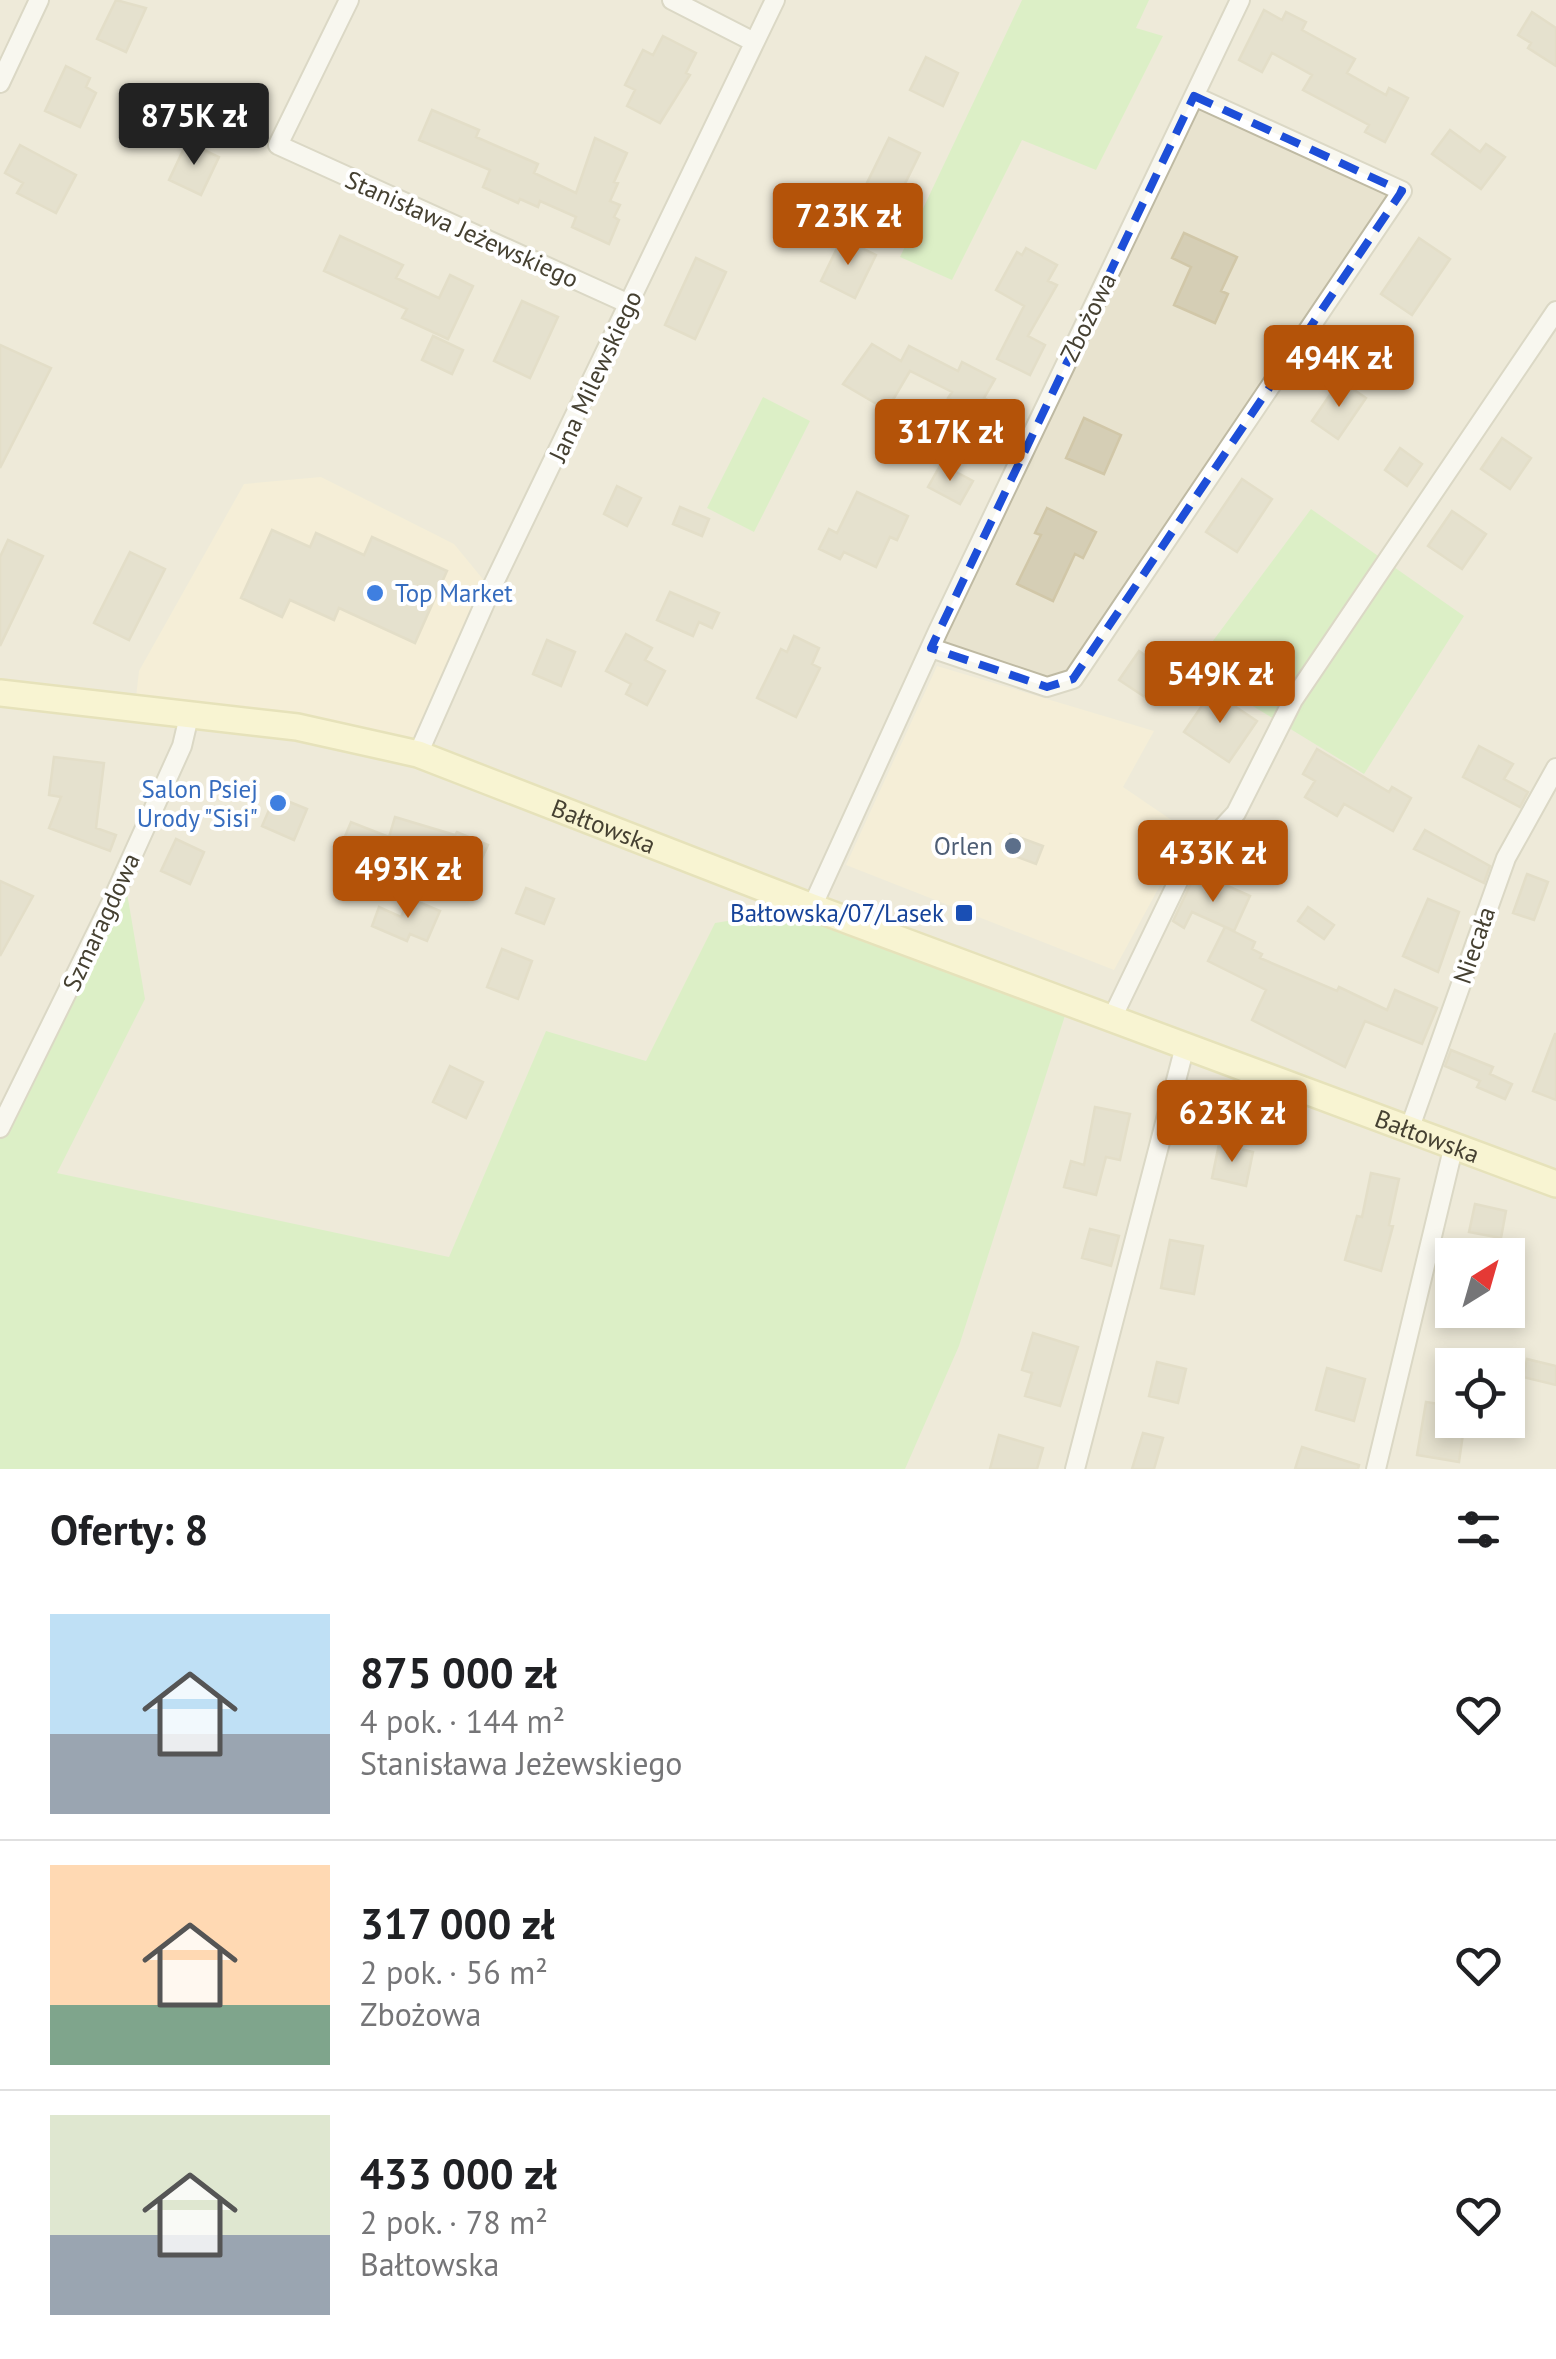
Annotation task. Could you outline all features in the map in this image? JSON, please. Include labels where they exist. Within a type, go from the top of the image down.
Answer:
[{"type":"main road","name":"Bałtowska","points":[[0,693],[298,727],[418,754],[812,907],[1113,1016],[1453,1149],[1556,1184]]},
{"type":"street","points":[[0,84],[40,0]]},
{"type":"street","name":"Stanisława Jeżewskiego","points":[[349,0],[278,145],[629,304]]},
{"type":"street","points":[[672,0],[754,42]]},
{"type":"street","name":"Jana Milewskiego","points":[[418,754],[444,688],[775,0]]},
{"type":"street","name":"Zbożowa","points":[[812,907],[1240,0]]},
{"type":"street","points":[[931,648],[1047,686],[1073,679],[1402,191],[1194,96]]},
{"type":"street","points":[[1113,1016],[1184,869],[1236,814],[1293,700],[1556,311]]},
{"type":"street","name":"Szmaragdowa","points":[[0,1128],[112,903],[182,746],[190,712]]},
{"type":"street","name":"Niecała","points":[[1409,1130],[1506,858],[1556,768]]},
{"type":"street","points":[[1075,1469],[1185,1046]]},
{"type":"street","points":[[1376,1469],[1453,1149]]},
{"type":"highlighted area","points":[[1194,96],[1402,191],[1073,679],[1047,687],[931,648]]},
{"type":"shaded area","points":[[0,0],[1556,0],[1556,1469],[0,1469]]},
{"type":"shaded area","points":[[321,477],[454,544],[491,589],[418,754],[135,706],[139,671],[244,484]]},
{"type":"shaded area","name":"Orlen","points":[[937,666],[1154,731],[1123,787],[1189,832],[1114,970],[846,865]]},
{"type":"green space","points":[[1022,0],[1149,0],[1136,28],[1163,36],[1096,170],[1022,140],[952,280],[900,257]]},
{"type":"green space","points":[[763,397],[810,421],[754,532],[707,508]]},
{"type":"green space","points":[[1311,509],[1464,616],[1364,774],[1192,669]]},
{"type":"green space","points":[[124,875],[145,999],[57,1173],[449,1257],[546,1031],[646,1061],[715,923],[812,907],[1070,1000],[959,1346],[905,1469],[0,1469],[0,1128]]},
{"type":"building","points":[[116,0],[146,8],[126,52],[97,39]]},
{"type":"building","points":[[1264,10],[1282,20],[1286,12],[1306,22],[1302,30],[1355,59],[1347,73],[1386,95],[1389,88],[1408,98],[1385,142],[1365,132],[1369,125],[1303,90],[1312,75],[1272,53],[1262,72],[1239,60]]},
{"type":"building","points":[[1532,12],[1556,28],[1556,66],[1528,48],[1531,43],[1518,35]]},
{"type":"building","points":[[663,36],[696,53],[686,73],[690,75],[660,123],[627,106],[635,90],[625,85],[643,50],[653,55]]},
{"type":"building","points":[[926,57],[958,73],[943,106],[910,90]]},
{"type":"building","points":[[66,66],[90,78],[86,87],[96,93],[80,127],[45,111]]},
{"type":"building","points":[[432,110],[479,130],[476,137],[538,164],[534,173],[576,193],[595,138],[627,153],[610,201],[620,205],[614,217],[619,220],[609,244],[572,227],[576,217],[540,201],[538,207],[520,199],[518,203],[483,187],[490,170],[419,140]]},
{"type":"building","points":[[1450,130],[1480,152],[1486,144],[1505,157],[1481,189],[1432,154]]},
{"type":"building","points":[[889,138],[920,153],[895,204],[864,189]]},
{"type":"building","points":[[187,142],[219,157],[201,195],[169,180]]},
{"type":"building","points":[[20,145],[76,175],[56,213],[17,193],[23,183],[5,173]]},
{"type":"building","points":[[1184,233],[1237,257],[1221,291],[1228,294],[1215,323],[1174,305],[1191,267],[1172,258]]},
{"type":"building","points":[[340,236],[403,265],[396,278],[439,298],[450,275],[473,286],[448,339],[402,318],[407,309],[324,271]]},
{"type":"building","points":[[842,238],[876,255],[855,298],[821,281]]},
{"type":"building","points":[[1419,238],[1450,259],[1412,315],[1381,294]]},
{"type":"building","points":[[1026,248],[1057,265],[1048,281],[1057,285],[1028,336],[1045,345],[1030,375],[997,359],[1024,306],[996,290],[1017,252],[1022,255]]},
{"type":"building","points":[[696,258],[726,272],[695,339],[665,325]]},
{"type":"building","points":[[522,301],[558,317],[530,378],[494,361]]},
{"type":"building","points":[[433,336],[463,350],[452,374],[422,360]]},
{"type":"building","points":[[872,344],[901,361],[909,346],[958,371],[962,362],[995,379],[984,398],[993,403],[984,418],[948,398],[952,392],[910,371],[887,410],[843,384]]},
{"type":"building","points":[[0,345],[51,368],[0,468]]},
{"type":"building","points":[[1340,380],[1366,398],[1338,439],[1312,421]]},
{"type":"building","points":[[1084,418],[1121,435],[1104,474],[1066,458]]},
{"type":"building","points":[[1502,438],[1531,458],[1510,489],[1481,469]]},
{"type":"building","points":[[1400,448],[1422,464],[1407,486],[1385,470]]},
{"type":"building","points":[[941,464],[973,481],[960,504],[928,487]]},
{"type":"building","points":[[1242,479],[1272,499],[1237,552],[1206,532]]},
{"type":"building","points":[[617,486],[641,498],[627,526],[604,514]]},
{"type":"building","points":[[857,492],[908,516],[897,540],[890,537],[876,567],[844,552],[840,559],[819,549],[829,529],[837,533]]},
{"type":"building","points":[[680,507],[709,519],[702,536],[673,524]]},
{"type":"building","points":[[1047,508],[1096,532],[1083,558],[1075,554],[1053,601],[1017,584],[1041,535],[1035,533]]},
{"type":"building","points":[[1452,511],[1486,534],[1462,569],[1428,546]]},
{"type":"building","points":[[272,530],[310,547],[316,533],[364,555],[372,537],[447,571],[415,643],[339,608],[334,620],[290,600],[282,617],[241,598]]},
{"type":"building","points":[[8,540],[43,556],[0,646],[0,557]]},
{"type":"building","points":[[130,552],[165,569],[129,640],[94,623]]},
{"type":"building","points":[[670,592],[719,613],[712,628],[699,622],[693,636],[657,620]]},
{"type":"building","points":[[626,634],[652,648],[645,660],[665,671],[647,705],[626,694],[631,684],[606,671]]},
{"type":"building","points":[[794,636],[819,648],[812,664],[820,668],[796,717],[757,698],[781,649],[787,652]]},
{"type":"building","points":[[547,640],[575,652],[561,686],[533,674]]},
{"type":"building","points":[[1139,651],[1170,672],[1151,701],[1119,680]]},
{"type":"building","points":[[1212,691],[1257,721],[1229,762],[1184,732]]},
{"type":"building","points":[[1479,746],[1513,764],[1504,779],[1528,792],[1520,807],[1463,777]]},
{"type":"building","points":[[1317,749],[1389,792],[1392,787],[1411,798],[1393,831],[1344,804],[1337,816],[1305,797],[1315,781],[1303,774]]},
{"type":"building","points":[[54,757],[104,763],[96,828],[116,835],[110,851],[49,828],[61,797],[49,795]]},
{"type":"building","points":[[275,796],[307,809],[294,840],[262,826]]},
{"type":"building","points":[[395,817],[455,835],[457,832],[488,845],[475,874],[421,850],[417,864],[343,841],[351,822],[389,837]]},
{"type":"building","points":[[1425,830],[1490,866],[1484,883],[1414,849]]},
{"type":"building","points":[[1010,834],[1043,846],[1036,864],[1004,852]]},
{"type":"building","points":[[176,839],[204,852],[190,884],[161,871]]},
{"type":"building","points":[[1527,874],[1548,882],[1534,920],[1513,913]]},
{"type":"building","points":[[0,881],[33,896],[0,956]]},
{"type":"building","points":[[1192,881],[1217,892],[1221,883],[1250,896],[1234,931],[1192,912],[1184,928],[1173,921]]},
{"type":"building","points":[[526,888],[554,899],[544,924],[516,913]]},
{"type":"building","points":[[409,898],[440,911],[427,941],[410,934],[407,941],[372,926],[379,907],[401,917]]},
{"type":"building","points":[[1428,899],[1459,912],[1438,972],[1403,956]]},
{"type":"building","points":[[1308,907],[1334,925],[1324,939],[1298,921]]},
{"type":"building","points":[[1225,927],[1255,942],[1252,949],[1262,954],[1260,958],[1337,991],[1339,987],[1387,1010],[1395,990],[1437,1008],[1422,1044],[1365,1021],[1345,1067],[1252,1020],[1266,990],[1208,961]]},
{"type":"building","points":[[502,949],[532,961],[518,999],[487,987]]},
{"type":"building","points":[[1556,1034],[1556,1100],[1533,1091]]},
{"type":"building","points":[[1451,1050],[1493,1067],[1490,1074],[1512,1084],[1505,1099],[1477,1087],[1480,1081],[1445,1066]]},
{"type":"building","points":[[450,1066],[483,1082],[466,1118],[433,1102]]},
{"type":"building","points":[[1095,1107],[1130,1114],[1120,1160],[1106,1157],[1096,1195],[1064,1187],[1071,1161],[1084,1165]]},
{"type":"building","points":[[1219,1144],[1253,1152],[1246,1186],[1212,1178]]},
{"type":"building","points":[[1371,1173],[1399,1179],[1389,1225],[1393,1226],[1381,1271],[1345,1260],[1357,1216],[1362,1217]]},
{"type":"building","points":[[1475,1204],[1506,1211],[1501,1238],[1469,1232]]},
{"type":"building","points":[[1090,1229],[1119,1236],[1111,1266],[1082,1258]]},
{"type":"building","points":[[1170,1240],[1203,1246],[1194,1294],[1161,1288]]},
{"type":"building","points":[[1033,1333],[1078,1347],[1060,1406],[1025,1396],[1032,1373],[1022,1370]]},
{"type":"building","points":[[1527,1359],[1556,1366],[1556,1385],[1525,1377]]},
{"type":"building","points":[[1157,1362],[1186,1369],[1178,1403],[1149,1396]]},
{"type":"building","points":[[1327,1368],[1365,1379],[1354,1421],[1316,1410]]},
{"type":"building","points":[[1426,1402],[1435,1403],[1435,1438],[1462,1438],[1459,1462],[1417,1455]]},
{"type":"building","points":[[1143,1433],[1163,1438],[1154,1469],[1132,1469]]},
{"type":"building","points":[[999,1435],[1043,1448],[1037,1469],[990,1469]]},
{"type":"building","points":[[1302,1447],[1359,1465],[1358,1469],[1295,1469]]},
{"type":"place","name":"Top Market","points":[[375,593]]},
{"type":"place","name":"Salon Psiej Urody \"Sisi\"","points":[[278,803]]},
{"type":"place","name":"Orlen","points":[[1013,846]]},
{"type":"place","name":"Bałtowska/07/Lasek","points":[[964,913]]}]
